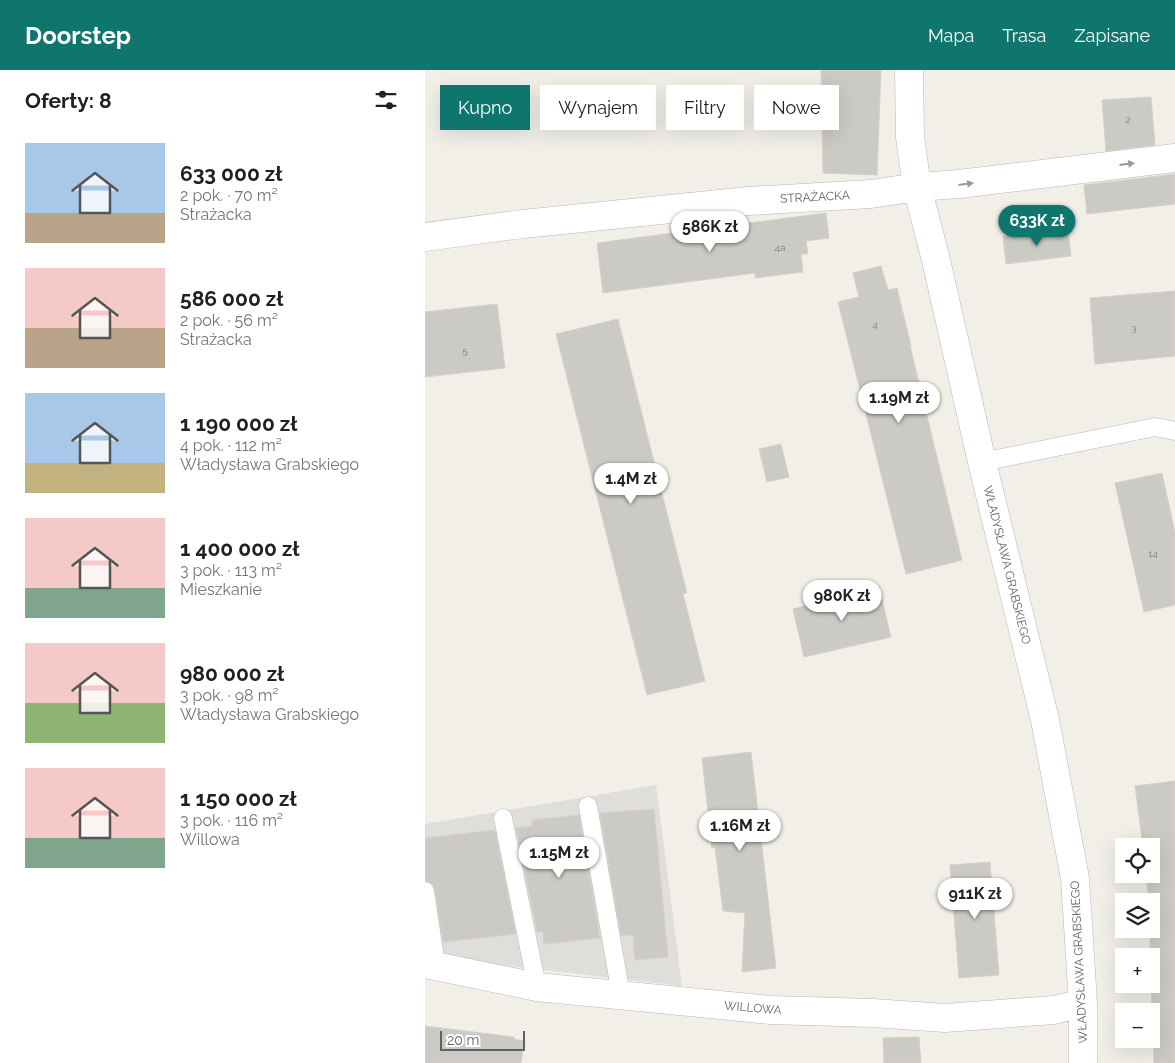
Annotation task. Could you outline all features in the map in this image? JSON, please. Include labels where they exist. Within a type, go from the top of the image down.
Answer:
[{"type":"street","name":"WŁADYSŁAWA GRABSKIEGO","points":[[909,70],[910,137],[917,187],[1045,720],[1075,878],[1083,1003],[1083,1063]]},
{"type":"street","name":"STRAŻACKA","points":[[425,237],[654,210],[749,201],[871,194],[917,187],[959,184],[1175,158]]},
{"type":"street","name":"WILLOWA","points":[[430,965],[537,987],[771,1010],[873,1013],[945,1018],[1054,1010],[1083,1003]]},
{"type":"lane","points":[[982,462],[1155,427],[1175,431]]},
{"type":"lane","points":[[588,806],[621,994]]},
{"type":"lane","points":[[503,818],[537,987]]},
{"type":"lane","points":[[425,891],[430,965]]},
{"type":"shaded area","points":[[656,785],[682,986],[425,956],[425,824]]},
{"type":"building","points":[[821,70],[881,70],[877,175],[823,173],[822,130],[839,130],[839,85],[821,85]]},
{"type":"building","points":[[1151,97],[1155,145],[1106,151],[1102,100]]},
{"type":"building","points":[[1175,174],[1175,204],[1087,214],[1084,185]]},
{"type":"building","points":[[826,213],[829,238],[806,241],[808,254],[801,254],[803,272],[755,278],[755,273],[603,293],[597,243]]},
{"type":"building","points":[[1068,230],[1071,256],[1006,264],[1003,236]]},
{"type":"building","points":[[881,266],[888,290],[897,288],[962,560],[906,574],[838,302],[859,297],[853,273]]},
{"type":"building","points":[[1175,291],[1175,356],[1095,364],[1090,298]]},
{"type":"building","points":[[497,304],[505,368],[425,377],[425,312]]},
{"type":"building","points":[[618,319],[687,593],[683,594],[705,681],[647,695],[556,334]]},
{"type":"building","points":[[781,444],[789,477],[767,482],[759,449]]},
{"type":"building","points":[[1162,473],[1175,533],[1175,605],[1144,612],[1115,483]]},
{"type":"building","points":[[879,587],[891,637],[804,657],[793,609]]},
{"type":"building","points":[[751,752],[776,968],[742,972],[745,913],[723,911],[715,847],[712,848],[702,758]]},
{"type":"building","points":[[1175,781],[1175,1063],[1154,1063],[1153,1048],[1160,1048],[1160,1003],[1152,1003],[1151,993],[1160,993],[1160,948],[1150,948],[1150,938],[1160,938],[1160,893],[1148,893],[1147,883],[1160,883],[1160,838],[1142,838],[1135,786]]},
{"type":"building","points":[[654,809],[668,957],[635,960],[633,935],[621,936],[600,813]]},
{"type":"building","points":[[579,815],[600,938],[544,944],[543,931],[537,932],[516,828],[532,826],[532,820]]},
{"type":"building","points":[[495,830],[516,934],[443,942],[435,889],[433,884],[425,881],[425,838]]},
{"type":"building","points":[[990,862],[999,975],[959,978],[950,865]]},
{"type":"building","points":[[425,1026],[514,1037],[514,1039],[524,1041],[521,1063],[425,1063]]},
{"type":"building","points":[[919,1037],[921,1063],[884,1063],[883,1038]]}]
